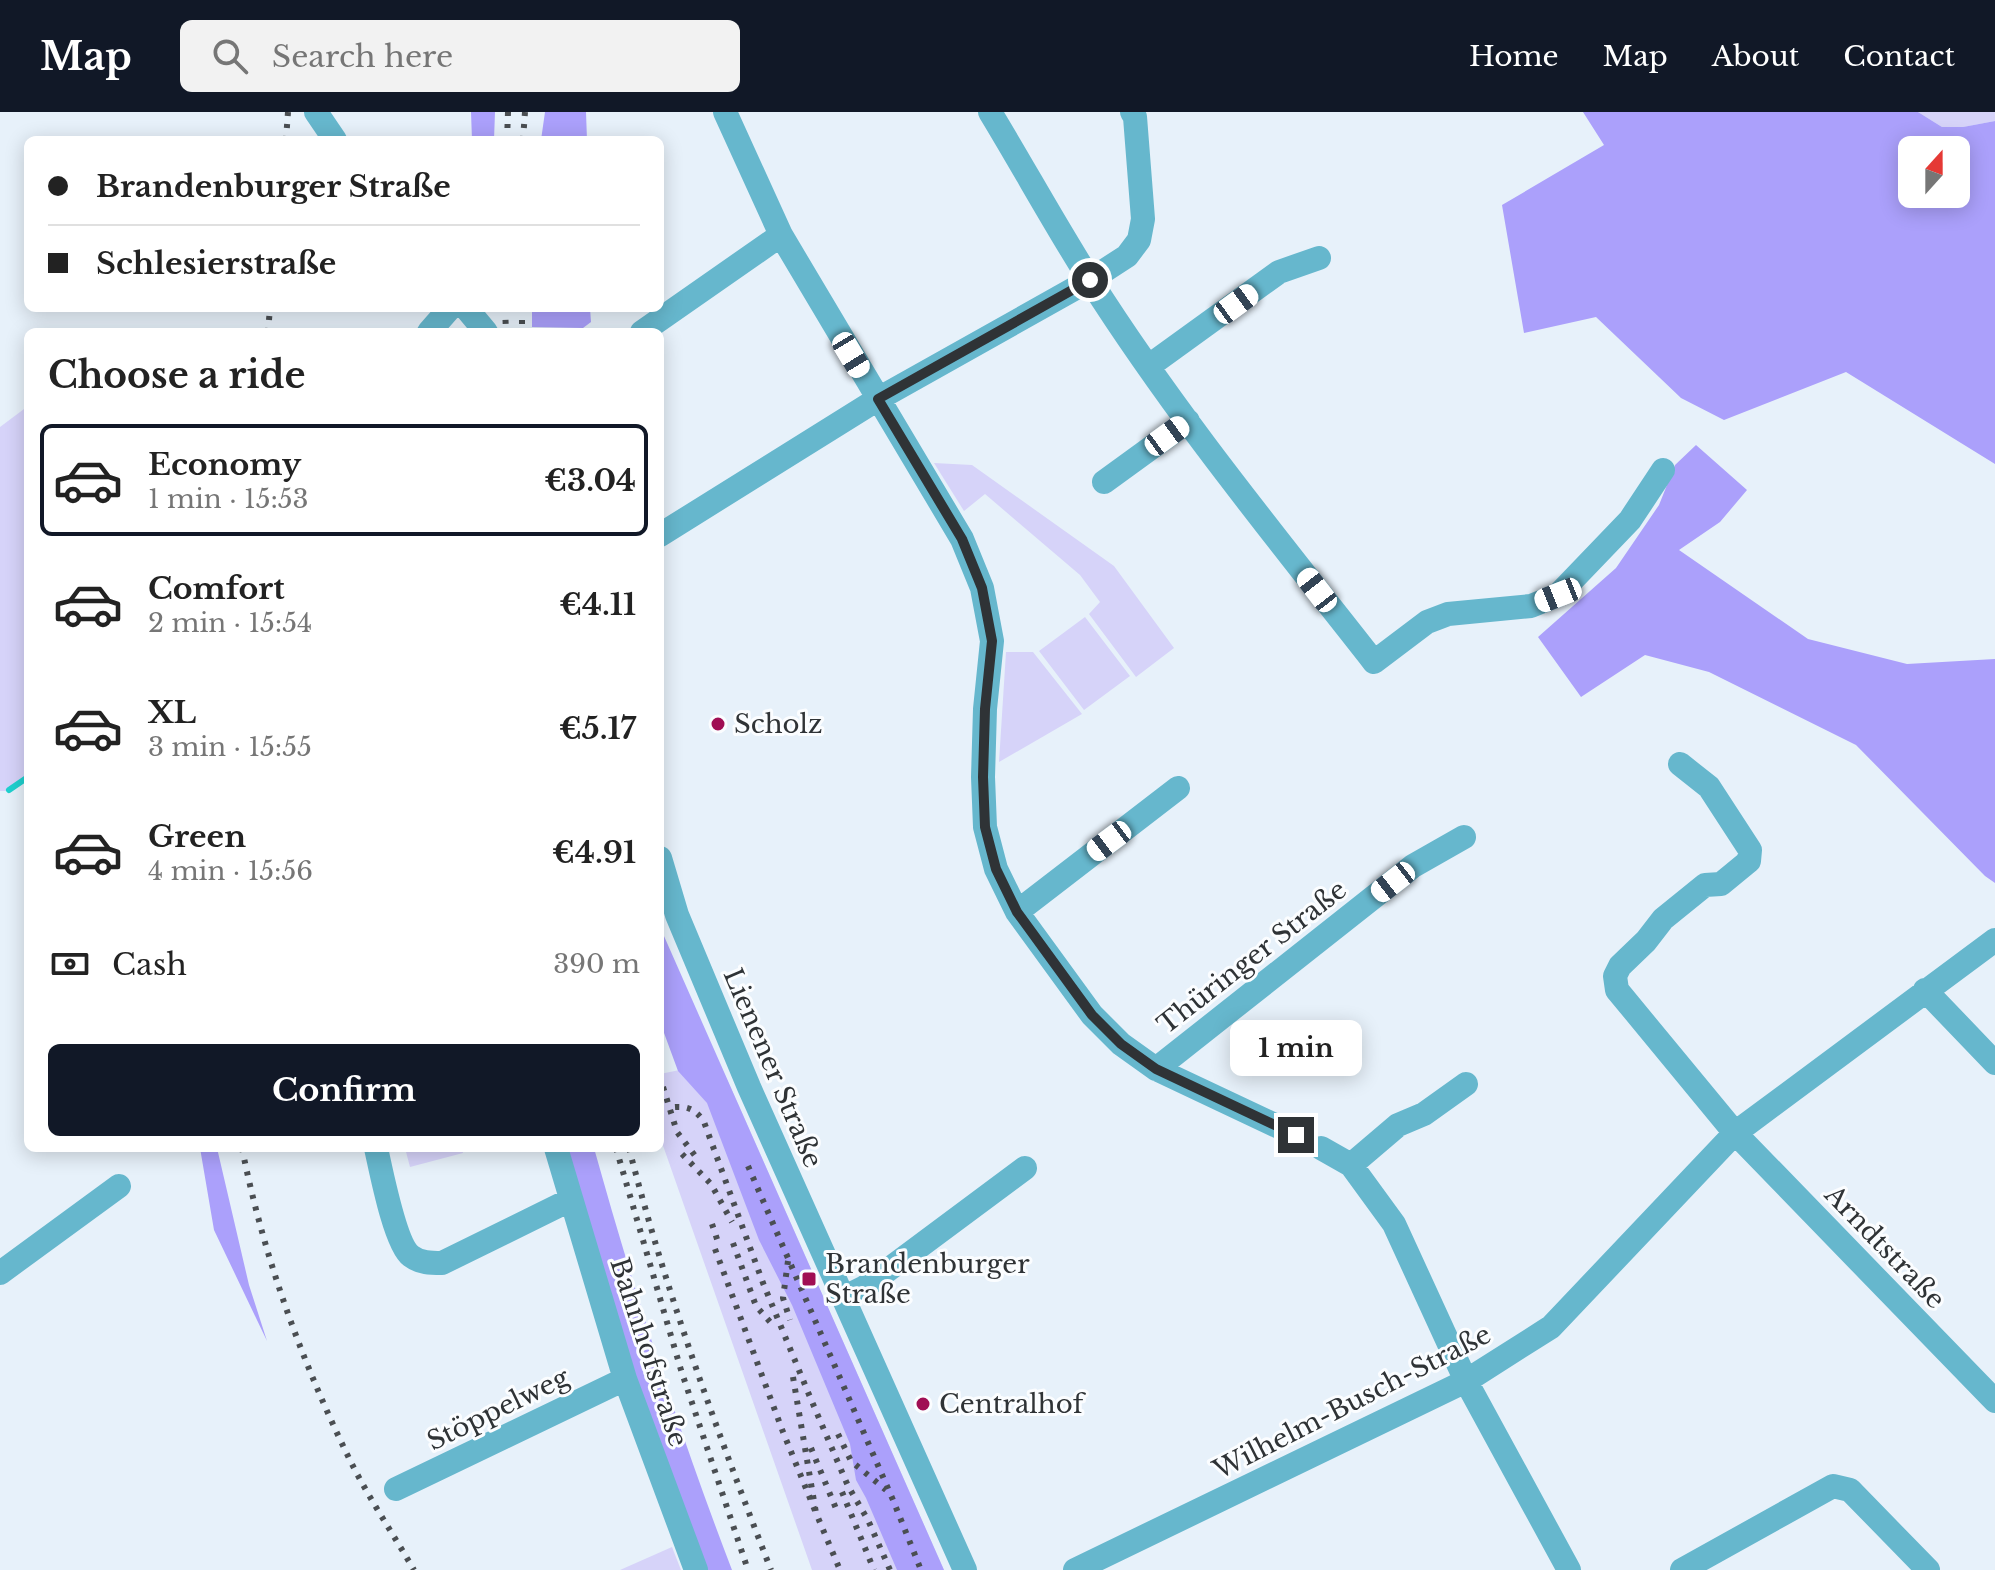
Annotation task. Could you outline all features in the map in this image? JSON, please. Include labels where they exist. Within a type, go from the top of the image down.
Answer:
[{"type":"street","points":[[316,112],[332,136]]},
{"type":"street","points":[[725,112],[781,235],[962,539],[982,588],[992,641],[985,709],[985,827],[996,869],[1017,912],[1092,1015],[1121,1044],[1156,1069],[1296,1135]]},
{"type":"street","points":[[990,112],[1090,280],[1149,366],[1374,662],[1427,622],[1448,614],[1531,606],[1558,595],[1630,520],[1663,470]]},
{"type":"street","points":[[664,533],[878,399],[1127,256],[1139,240],[1143,219],[1137,114]]},
{"type":"street","points":[[648,328],[781,235]]},
{"type":"street","points":[[1149,366],[1279,272],[1319,258]]},
{"type":"street","points":[[432,328],[446,312]]},
{"type":"street","points":[[469,312],[483,328]]},
{"type":"street","points":[[1104,482],[1188,421]]},
{"type":"street","name":"Arndtstraße","points":[[1680,764],[1709,787],[1750,850],[1749,861],[1721,884],[1705,885],[1663,919],[1620,966],[1615,976],[1617,990],[1735,1133],[1995,1401]]},
{"type":"street","points":[[1017,912],[1178,788]]},
{"type":"street","name":"Thüringer Straße","points":[[1156,1069],[1413,866],[1464,837]]},
{"type":"street","name":"Lienener Straße","points":[[664,871],[677,915],[749,1087],[965,1570]]},
{"type":"street","name":"Wilhelm-Busch-Straße","points":[[1075,1570],[1466,1381],[1551,1327],[1735,1133],[1995,940]]},
{"type":"street","points":[[1925,990],[1995,1063]]},
{"type":"street","points":[[1351,1165],[1398,1125],[1424,1114],[1466,1084]]},
{"type":"street","points":[[1321,1148],[1351,1165],[1394,1224],[1466,1381],[1569,1570]]},
{"type":"street","points":[[377,1152],[399,1238],[409,1255],[424,1263],[442,1263],[570,1200]]},
{"type":"street","name":"Bahnhofstraße","points":[[557,1152],[625,1379],[696,1570]]},
{"type":"street","points":[[843,1298],[865,1287],[1025,1168]]},
{"type":"street","points":[[0,1273],[119,1186]]},
{"type":"street","name":"Stöppelweg","points":[[396,1489],[625,1379]]},
{"type":"street","points":[[1682,1570],[1833,1486],[1850,1490],[1928,1570]]},
{"type":"shaded area","points":[[471,112],[495,112],[494,136],[472,136]]},
{"type":"shaded area","points":[[545,112],[586,112],[587,136],[542,136]]},
{"type":"shaded area","points":[[1583,112],[1918,112],[1942,127],[1995,121],[1995,464],[1846,372],[1724,420],[1681,398],[1596,317],[1524,333],[1502,205],[1604,145]]},
{"type":"shaded area","points":[[1918,112],[1995,112],[1995,121],[1942,127]]},
{"type":"shaded area","points":[[532,312],[590,312],[591,322],[583,328],[532,327]]},
{"type":"shaded area","points":[[24,409],[24,778],[8,791],[0,791],[0,427]]},
{"type":"shaded area","points":[[1696,445],[1747,490],[1720,522],[1679,550],[1808,639],[1907,664],[1995,659],[1995,883],[1856,745],[1709,672],[1645,655],[1581,697],[1538,637],[1616,568],[1659,505],[1675,465]]},
{"type":"shaded area","points":[[934,463],[972,465],[1114,566],[1174,648],[1136,677],[1089,614],[1100,602],[1080,575],[985,494],[964,511]]},
{"type":"shaded area","points":[[1085,617],[1130,676],[1084,710],[1039,651]]},
{"type":"shaded area","points":[[1006,652],[1033,652],[1082,714],[999,762]]},
{"type":"shaded area","points":[[664,936],[944,1570],[897,1570],[856,1480],[850,1444],[792,1305],[759,1240],[707,1103],[678,1071],[664,1033]]},
{"type":"shaded area","points":[[719,1062],[944,1570],[812,1570],[664,1148],[664,1073]]},
{"type":"shaded area","points":[[201,1152],[218,1152],[249,1285],[267,1341],[214,1230]]},
{"type":"shaded area","points":[[406,1152],[463,1152],[463,1153],[410,1167]]},
{"type":"shaded area","points":[[565,1152],[595,1152],[658,1361],[732,1570],[707,1570],[633,1374]]},
{"type":"shaded area","points":[[672,1547],[681,1570],[620,1570]]},
{"type":"waterway","points":[[9,790],[24,780]]},
{"type":"railway","points":[[286,136],[288,112]]},
{"type":"railway","points":[[507,136],[508,112]]},
{"type":"railway","points":[[523,136],[525,112]]},
{"type":"railway","points":[[268,328],[270,312]]},
{"type":"railway","points":[[505,312],[506,328]]},
{"type":"railway","points":[[522,312],[522,328]]},
{"type":"railway","points":[[664,1090],[677,1132],[696,1157]]},
{"type":"railway","points":[[675,1107],[692,1110],[704,1122],[763,1283],[810,1397],[848,1486],[868,1520],[890,1570]]},
{"type":"railway","points":[[243,1152],[272,1266],[314,1380],[354,1469],[414,1570]]},
{"type":"railway","points":[[617,1152],[681,1370],[748,1570]]},
{"type":"railway","points":[[630,1152],[659,1256],[694,1361],[771,1570]]},
{"type":"railway","points":[[682,1154],[711,1184],[732,1222]]},
{"type":"railway","points":[[748,1166],[921,1570]]},
{"type":"railway","points":[[712,1224],[719,1245]]},
{"type":"railway","points":[[733,1243],[756,1306],[772,1324]]},
{"type":"railway","points":[[715,1249],[816,1513]]},
{"type":"railway","points":[[788,1261],[783,1298],[790,1320]]},
{"type":"railway","points":[[793,1377],[816,1513],[840,1570]]},
{"type":"railway","points":[[838,1434],[851,1461],[886,1490]]},
{"type":"railway","points":[[811,1448],[837,1511]]},
{"type":"railway","points":[[842,1492],[874,1570]]},
{"type":"place","name":"Scholz","points":[[718,724]]},
{"type":"place","name":"Brandenburger Straße","points":[[809,1279]]},
{"type":"place","name":"Centralhof","points":[[923,1404]]},
{"type":"route","points":[[1090,280],[878,399],[962,539],[982,588],[992,641],[985,709],[985,827],[996,869],[1017,912],[1092,1015],[1121,1044],[1156,1069],[1296,1135]]}]
